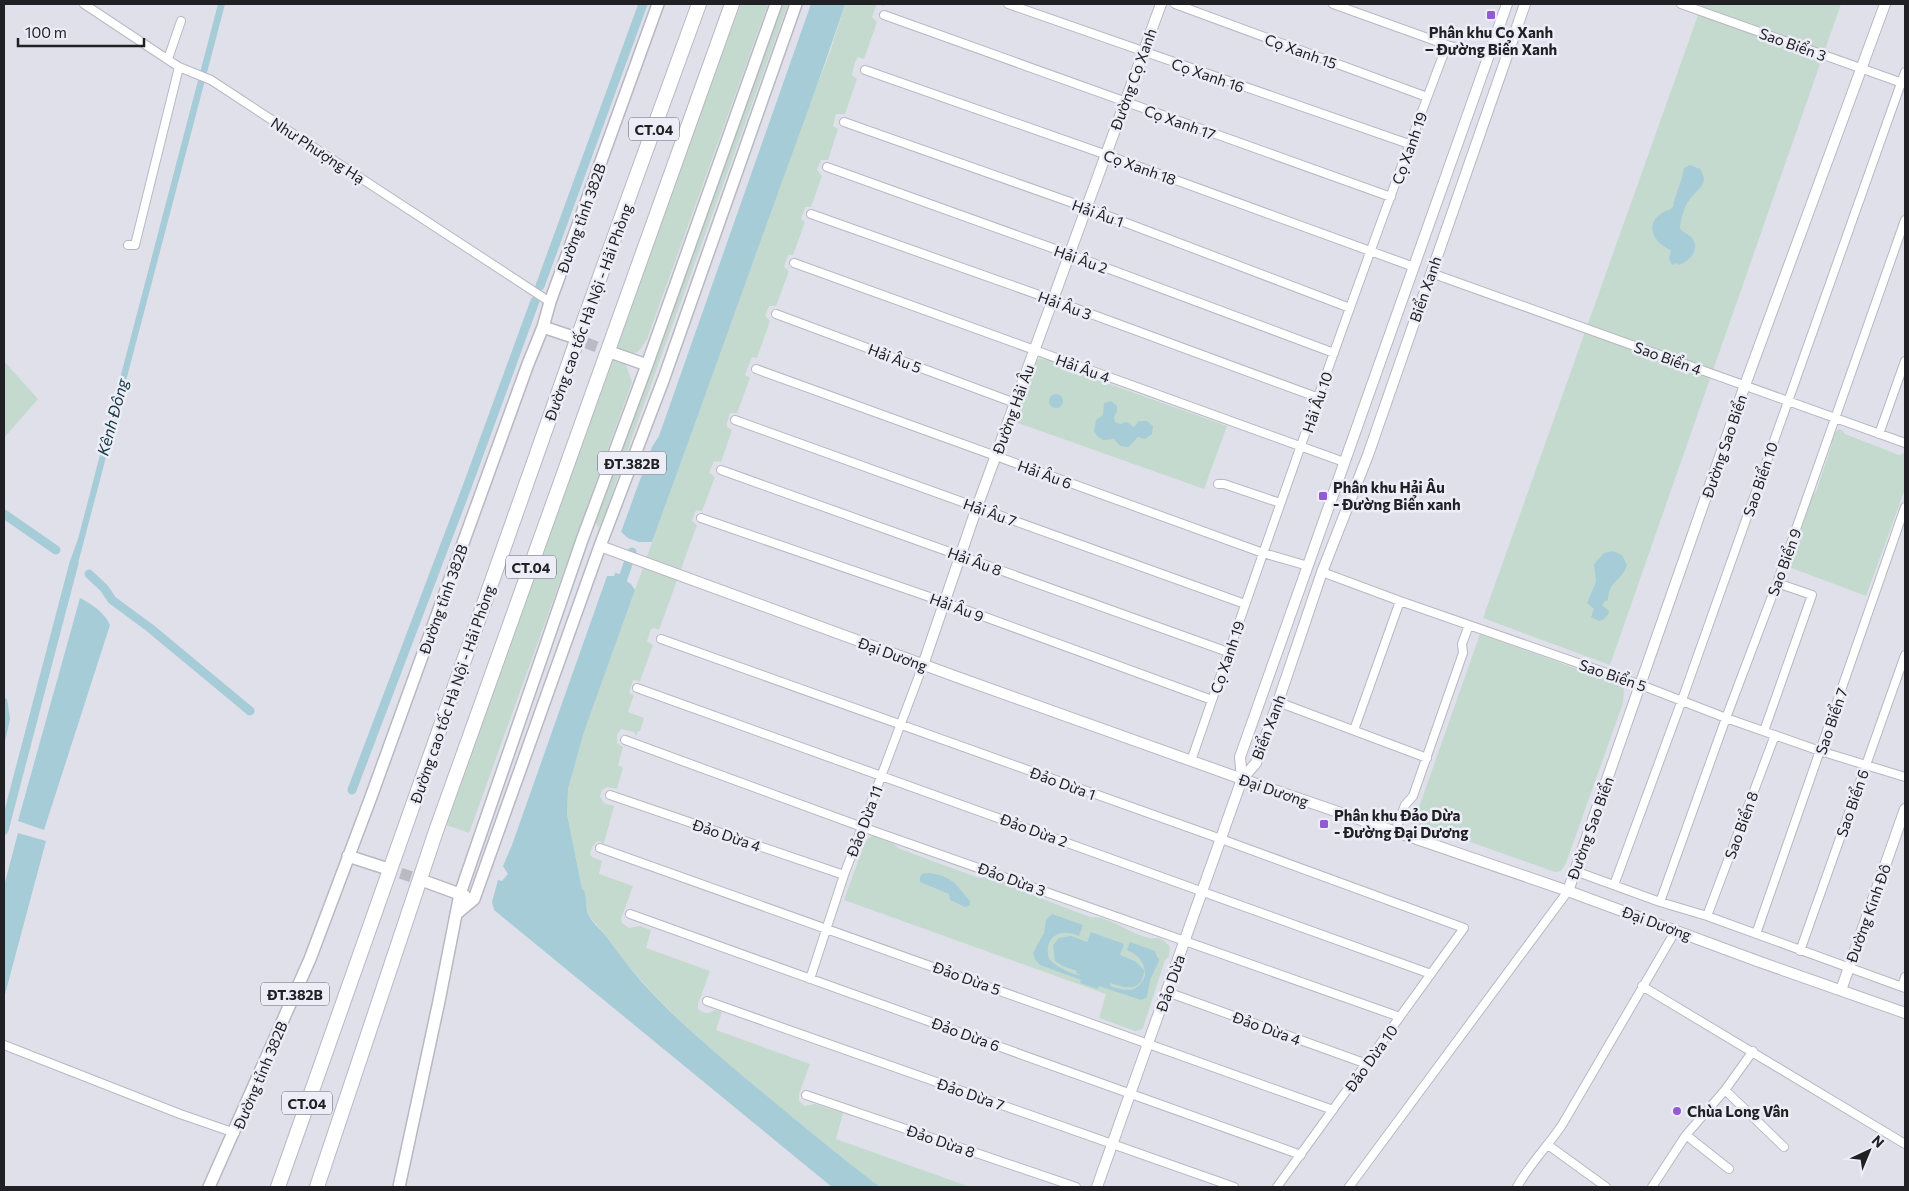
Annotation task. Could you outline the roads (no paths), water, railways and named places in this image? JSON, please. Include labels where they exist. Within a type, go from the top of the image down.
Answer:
[{"type":"highway","points":[[609,255],[695,4]]},
{"type":"highway","name":"Đường cao tốc Hà Nội - Hải Phòng","points":[[278,1187],[571,357],[699,4]]},
{"type":"highway","name":"Đường cao tốc Hà Nội - Hải Phòng","points":[[317,1187],[436,831],[695,105],[734,4]]},
{"type":"main road","name":"Đường tỉnh 382B","points":[[210,1187],[310,960],[372,797],[658,4]]},
{"type":"main road","name":"ĐT.382B","points":[[399,1187],[460,894],[582,540],[776,4]]},
{"type":"main road","name":"ĐT.382B","points":[[474,899],[600,546],[664,378],[796,4]]},
{"type":"main road","points":[[543,327],[570,336]]},
{"type":"main road","points":[[610,352],[647,364]]},
{"type":"main road","points":[[582,540],[600,546]]},
{"type":"main road","points":[[348,856],[385,868]]},
{"type":"main road","points":[[424,881],[474,899]]},
{"type":"main road","points":[[456,914],[474,899]]},
{"type":"street","name":"Như Phượng Hạ","points":[[84,4],[179,67],[211,80],[550,302]]},
{"type":"street","name":"Cọ Xanh 16","points":[[1008,4],[1408,144]]},
{"type":"street","name":"Đường Cọ Xanh","points":[[1106,155],[1161,4]]},
{"type":"street","name":"Cọ Xanh 15","points":[[1175,4],[1427,97]]},
{"type":"street","points":[[1333,4],[1447,45],[1488,56]]},
{"type":"street","name":"Biển Xanh","points":[[1242,779],[1240,756],[1507,4]]},
{"type":"street","name":"Biển Xanh","points":[[1242,779],[1256,763],[1322,572],[1368,455],[1525,4]]},
{"type":"street","name":"Sao Biển 3","points":[[1681,4],[1903,83]]},
{"type":"street","name":"Đường Sao Biển","points":[[1568,891],[1745,385],[1885,4]]},
{"type":"street","name":"Cọ Xanh 17","points":[[884,15],[1391,197]]},
{"type":"street","points":[[168,59],[181,21]]},
{"type":"street","name":"Cọ Xanh 19","points":[[1371,251],[1408,144],[1447,45]]},
{"type":"street","points":[[128,245],[135,246],[179,67]]},
{"type":"street","name":"Cọ Xanh 18","points":[[865,70],[1414,266]]},
{"type":"street","name":"Sao Biển 10","points":[[1614,885],[1903,83],[1905,72]]},
{"type":"street","name":"Hải Âu 1","points":[[844,122],[1087,208],[1350,308]]},
{"type":"street","name":"Đường Hải Âu","points":[[924,665],[944,602],[962,556],[977,507],[1014,403],[1106,155]]},
{"type":"street","name":"Hải Âu 2","points":[[827,168],[1069,254],[1334,353]]},
{"type":"street","name":"Hải Âu 3","points":[[811,214],[1053,300],[1319,398]]},
{"type":"street","name":"Sao Biển 9","points":[[1660,902],[1777,583],[1905,220]]},
{"type":"street","name":"Hải Âu 10","points":[[1263,553],[1371,251]]},
{"type":"street","name":"Hải Âu 4","points":[[794,262],[1344,462]]},
{"type":"street","points":[[1414,266],[1431,273]]},
{"type":"street","name":"Sao Biển 4","points":[[1431,273],[1905,443]]},
{"type":"street","name":"Hải Âu 5","points":[[776,314],[1014,403]]},
{"type":"street","points":[[1880,434],[1905,361]]},
{"type":"street","name":"Hải Âu 6","points":[[756,369],[1263,553],[1308,566]]},
{"type":"street","name":"Hải Âu 7","points":[[736,420],[1245,604]]},
{"type":"street","name":"Hải Âu 8","points":[[721,470],[1228,652]]},
{"type":"street","points":[[1218,484],[1224,484],[1280,502]]},
{"type":"street","name":"Sao Biển 7","points":[[1756,934],[1905,507]]},
{"type":"street","name":"Hải Âu 9","points":[[701,518],[944,602],[1212,700]]},
{"type":"street","name":"Đại Dương","points":[[600,546],[1191,761],[1568,891],[1905,1013]]},
{"type":"street","name":"Cọ Xanh 19","points":[[1191,761],[1263,553]]},
{"type":"street","points":[[1308,566],[1322,572]]},
{"type":"street","name":"Sao Biển 5","points":[[1322,572],[1641,685],[1726,718],[1820,751],[1905,777]]},
{"type":"street","points":[[1764,731],[1812,595],[1777,583]]},
{"type":"street","points":[[1354,730],[1400,601]]},
{"type":"street","points":[[1395,832],[1405,805],[1413,796],[1427,758],[1464,653],[1462,644],[1468,625]]},
{"type":"street","name":"Đảo Dừa 1","points":[[661,639],[1464,928]]},
{"type":"street","name":"Sao Biển 6","points":[[1800,951],[1905,655]]},
{"type":"street","name":"Đảo Dừa 11","points":[[810,978],[844,874],[924,665]]},
{"type":"street","name":"Đảo Dừa 2","points":[[637,688],[1431,974]]},
{"type":"street","points":[[1278,702],[1427,758]]},
{"type":"street","name":"Sao Biển 8","points":[[1707,916],[1775,734]]},
{"type":"street","name":"Đảo Dừa 3","points":[[625,740],[862,827],[1400,1017]]},
{"type":"street","name":"Đảo Dừa","points":[[1097,1187],[1242,779]]},
{"type":"street","name":"Đảo Dừa 4","points":[[610,795],[844,874]]},
{"type":"street","name":"Đường Kinh Đô","points":[[1841,990],[1905,809]]},
{"type":"street","name":"Đảo Dừa 5","points":[[600,848],[1333,1110]]},
{"type":"street","points":[[1575,871],[1660,902],[1707,916],[1904,988],[1905,977]]},
{"type":"street","points":[[1349,1187],[1568,891]]},
{"type":"street","name":"Đảo Dừa 6","points":[[630,914],[1301,1155]]},
{"type":"street","name":"Đảo Dừa 10","points":[[1278,1187],[1464,928]]},
{"type":"street","points":[[1517,1187],[1528,1168],[1562,1126],[1676,930]]},
{"type":"street","points":[[1642,986],[1905,1144]]},
{"type":"street","name":"Đảo Dừa 4","points":[[1167,992],[1367,1064]]},
{"type":"street","name":"Đảo Dừa 7","points":[[707,1001],[1234,1187]]},
{"type":"street","points":[[4,1045],[180,1114],[235,1133]]},
{"type":"street","points":[[1652,1187],[1686,1135],[1726,1090],[1753,1052]]},
{"type":"street","points":[[1726,1090],[1784,1148]]},
{"type":"street","name":"Đảo Dừa 8","points":[[806,1095],[1076,1187]]},
{"type":"street","points":[[1686,1135],[1729,1169]]},
{"type":"street","points":[[1548,1145],[1606,1187]]},
{"type":"water","points":[[218,4],[225,4],[75,575],[70,571],[70,561],[78,539]]},
{"type":"water","points":[[811,4],[845,4],[652,542],[637,542],[621,578],[631,584],[635,590],[584,732],[568,789],[567,814],[589,916],[624,961],[658,1000],[716,1053],[880,1187],[832,1187],[494,910],[492,902],[498,880],[502,881],[508,874],[503,866],[607,576],[614,576],[629,539],[621,532],[652,447],[659,436]]},
{"type":"water","points":[[1690,165],[1700,169],[1704,180],[1684,211],[1680,228],[1693,239],[1695,247],[1692,255],[1686,261],[1679,265],[1677,263],[1672,265],[1669,259],[1671,250],[1656,239],[1652,228],[1656,218],[1673,207],[1684,168]]},
{"type":"water","points":[[1053,394],[1059,394],[1063,401],[1059,408],[1053,408],[1049,404],[1049,398]]},
{"type":"water","points":[[1111,401],[1117,406],[1114,417],[1115,422],[1120,424],[1127,422],[1134,427],[1139,421],[1147,421],[1153,426],[1152,434],[1145,439],[1138,437],[1128,447],[1120,446],[1114,439],[1103,440],[1097,436],[1094,431],[1096,420],[1103,415],[1104,403]]},
{"type":"water","points":[[1613,551],[1622,555],[1627,565],[1622,575],[1610,589],[1608,600],[1602,605],[1609,611],[1608,615],[1599,621],[1591,617],[1594,609],[1587,603],[1596,582],[1594,564],[1604,553]]},
{"type":"water","points":[[80,598],[97,609],[110,625],[44,830],[18,821]]},
{"type":"water","points":[[4,698],[7,699],[10,719],[4,746]]},
{"type":"water","points":[[18,833],[46,841],[4,998],[4,886]]},
{"type":"water","points":[[928,873],[943,876],[957,885],[970,901],[970,905],[965,907],[950,900],[949,894],[920,882],[922,874]]},
{"type":"water","points":[[1052,914],[1083,925],[1079,936],[1065,933],[1059,934],[1054,936],[1048,945],[1049,959],[1060,968],[1073,974],[1082,976],[1076,973],[1077,971],[1055,961],[1053,945],[1059,938],[1071,936],[1087,942],[1091,932],[1124,944],[1120,955],[1135,961],[1144,970],[1141,982],[1133,987],[1122,987],[1111,983],[1110,986],[1126,990],[1139,986],[1145,976],[1144,967],[1140,960],[1135,954],[1127,950],[1130,942],[1155,951],[1159,961],[1150,980],[1147,997],[1141,1000],[1099,986],[1098,989],[1080,983],[1081,980],[1040,965],[1033,953],[1044,933],[1046,920]]},
{"type":"waterway","points":[[540,286],[643,4]]},
{"type":"waterway","points":[[352,790],[467,487],[535,301]]},
{"type":"waterway","points":[[4,514],[56,550]]},
{"type":"waterway","points":[[619,590],[632,552]]},
{"type":"waterway","name":"Kênh Đông","points":[[4,830],[74,563]]},
{"type":"waterway","points":[[89,574],[104,588],[112,600],[150,628],[250,711]]},
{"type":"tunnel","points":[[571,337],[610,352]]},
{"type":"tunnel","points":[[385,868],[424,881]]},
{"type":"place","name":"Phân khu Cọ Xanh – Đường Biển Xanh","points":[[1491,15]]},
{"type":"place","name":"Phân khu Hải Âu - Đường Biển xanh","points":[[1323,496]]},
{"type":"place","name":"Phân khu Đảo Dừa - Đường Đại Dương","points":[[1324,824]]},
{"type":"place","name":"Chùa Long Vân","points":[[1677,1111]]}]
